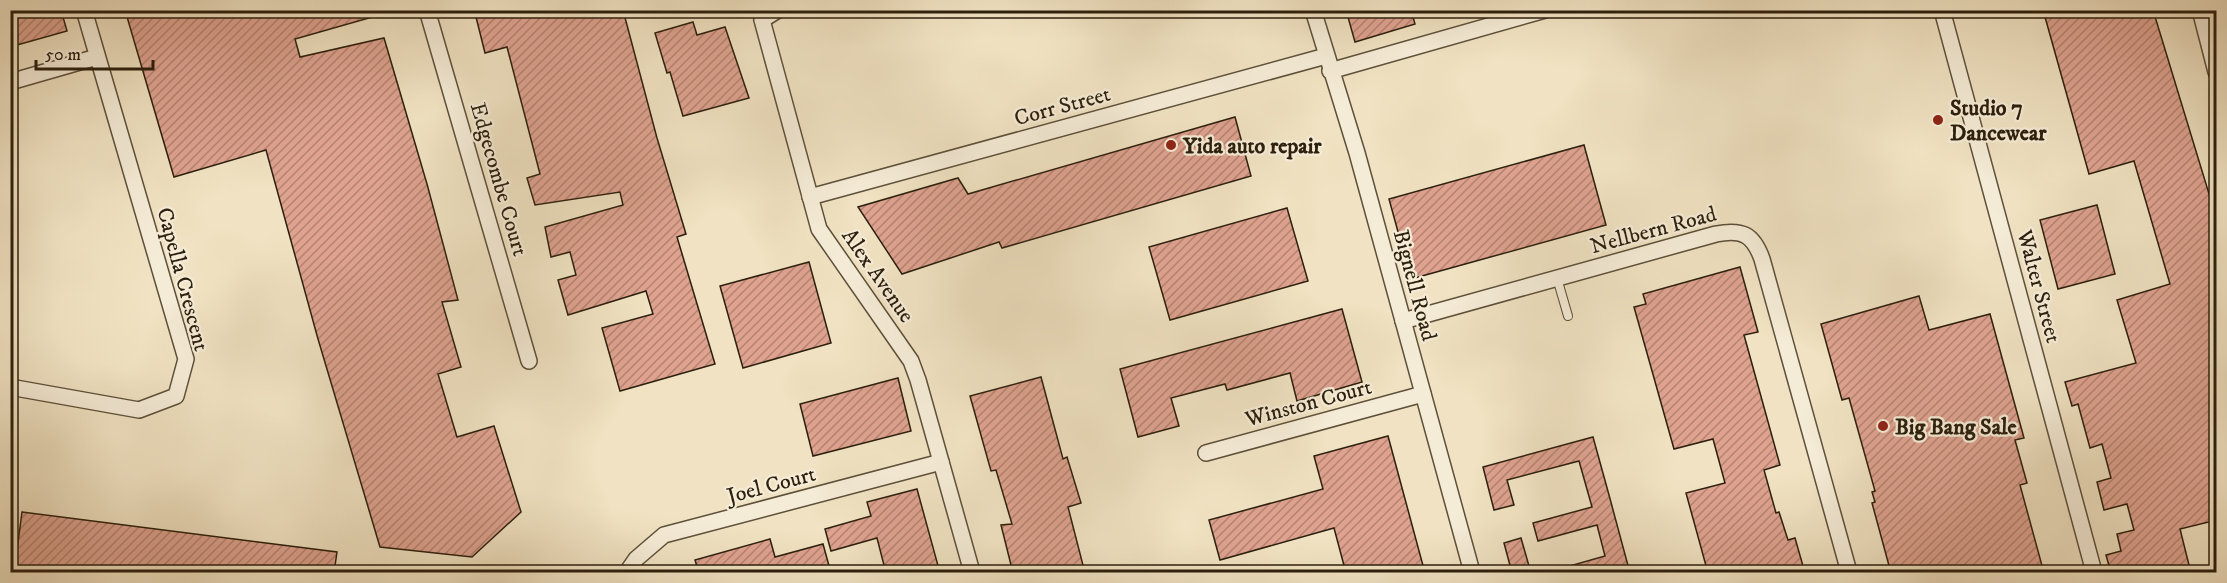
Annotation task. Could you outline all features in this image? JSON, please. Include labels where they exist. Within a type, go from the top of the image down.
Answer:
[{"type":"street","name":"Capella Crescent","points":[[10,387],[139,410],[176,396],[186,359],[84,10]]},
{"type":"street","name":"Edgecombe Court","points":[[427,10],[529,361]]},
{"type":"street","name":"Alex Avenue","points":[[778,10],[762,20],[819,229],[911,361],[972,573]]},
{"type":"street","name":"Bignell Road","points":[[1313,10],[1357,153],[1472,573]]},
{"type":"street","name":"Corr Street","points":[[810,197],[1545,10]]},
{"type":"street","name":"Walter Street","points":[[1942,10],[2094,573]]},
{"type":"street","points":[[2200,10],[2217,72]]},
{"type":"street","points":[[10,81],[97,57]]},
{"type":"street","name":"Nellbern Road","points":[[1403,321],[1724,232],[1740,232],[1753,241],[1762,260],[1849,573]]},
{"type":"street","name":"Winston Court","points":[[1206,453],[1423,394]]},
{"type":"street","name":"Joel Court","points":[[627,573],[636,558],[664,536],[941,462]]},
{"type":"lane","points":[[1557,278],[1568,316]]},
{"type":"building","points":[[10,10],[61,10],[67,31],[10,47]]},
{"type":"building","points":[[125,10],[214,10],[215,16],[233,10],[382,10],[383,14],[295,39],[300,57],[384,38],[458,300],[442,302],[461,367],[438,374],[457,437],[494,426],[521,512],[472,557],[380,547],[318,339],[266,150],[174,177]]},
{"type":"building","points":[[486,10],[623,10],[657,138],[686,234],[677,237],[715,364],[620,391],[602,328],[653,314],[646,291],[568,315],[558,280],[576,275],[570,252],[551,257],[545,227],[623,205],[620,192],[535,205],[527,178],[540,174],[507,47],[485,53],[475,13]]},
{"type":"building","points":[[1346,10],[1411,10],[1415,24],[1355,42]]},
{"type":"building","points":[[2069,10],[2153,10],[2217,220],[2217,520],[2180,529],[2191,573],[2111,573],[2106,555],[2121,551],[2117,534],[2134,530],[2127,504],[2104,510],[2097,482],[2111,478],[2102,444],[2090,448],[2078,404],[2072,406],[2065,382],[2136,363],[2117,300],[2170,284],[2134,161],[2089,174],[2045,17]]},
{"type":"building","points":[[693,22],[697,35],[725,27],[749,98],[683,116],[655,33]]},
{"type":"building","points":[[1235,117],[1251,176],[1002,248],[999,242],[902,274],[858,207],[958,178],[968,194]]},
{"type":"building","points":[[1584,145],[1606,225],[1411,279],[1389,199]]},
{"type":"building","points":[[2097,205],[2115,274],[2058,289],[2040,220]]},
{"type":"building","points":[[1287,208],[1308,281],[1170,320],[1149,247]]},
{"type":"building","points":[[809,262],[831,343],[743,368],[720,286]]},
{"type":"building","points":[[1740,267],[1758,332],[1744,335],[1780,465],[1764,470],[1776,513],[1779,512],[1788,540],[1795,538],[1805,573],[1708,573],[1686,493],[1725,483],[1713,439],[1674,449],[1634,307],[1646,304],[1643,294]]},
{"type":"building","points":[[1919,296],[1929,330],[1990,314],[2024,438],[2015,440],[2027,483],[2020,485],[2044,573],[1891,573],[1872,503],[1875,502],[1872,492],[1875,491],[1849,398],[1842,400],[1821,324]]},
{"type":"building","points":[[1342,309],[1362,382],[1297,401],[1290,373],[1227,390],[1225,384],[1171,398],[1179,426],[1138,437],[1120,369]]},
{"type":"building","points":[[1041,377],[1063,459],[1067,457],[1081,503],[1068,507],[1085,573],[1013,573],[1001,525],[1012,524],[996,470],[991,471],[970,396]]},
{"type":"building","points":[[898,378],[911,431],[813,456],[800,404]]},
{"type":"building","points":[[1388,436],[1425,573],[1346,573],[1334,528],[1220,560],[1209,520],[1323,489],[1314,456]]},
{"type":"building","points":[[1593,437],[1630,573],[1559,573],[1559,569],[1605,556],[1597,525],[1538,541],[1533,523],[1592,507],[1579,461],[1507,480],[1514,505],[1494,510],[1483,467]]},
{"type":"building","points":[[917,489],[940,573],[886,573],[877,538],[831,551],[825,529],[871,516],[867,502]]},
{"type":"building","points":[[22,512],[337,552],[334,573],[14,573]]},
{"type":"building","points":[[1521,538],[1531,573],[1512,573],[1504,543]]},
{"type":"building","points":[[770,539],[775,557],[823,544],[831,573],[699,573],[695,560]]},
{"type":"place","name":"Studio 7 Dancewear","points":[[1938,120]]},
{"type":"place","name":"Yida auto repair","points":[[1171,145]]},
{"type":"place","name":"Big Bang Sale","points":[[1883,426]]}]
